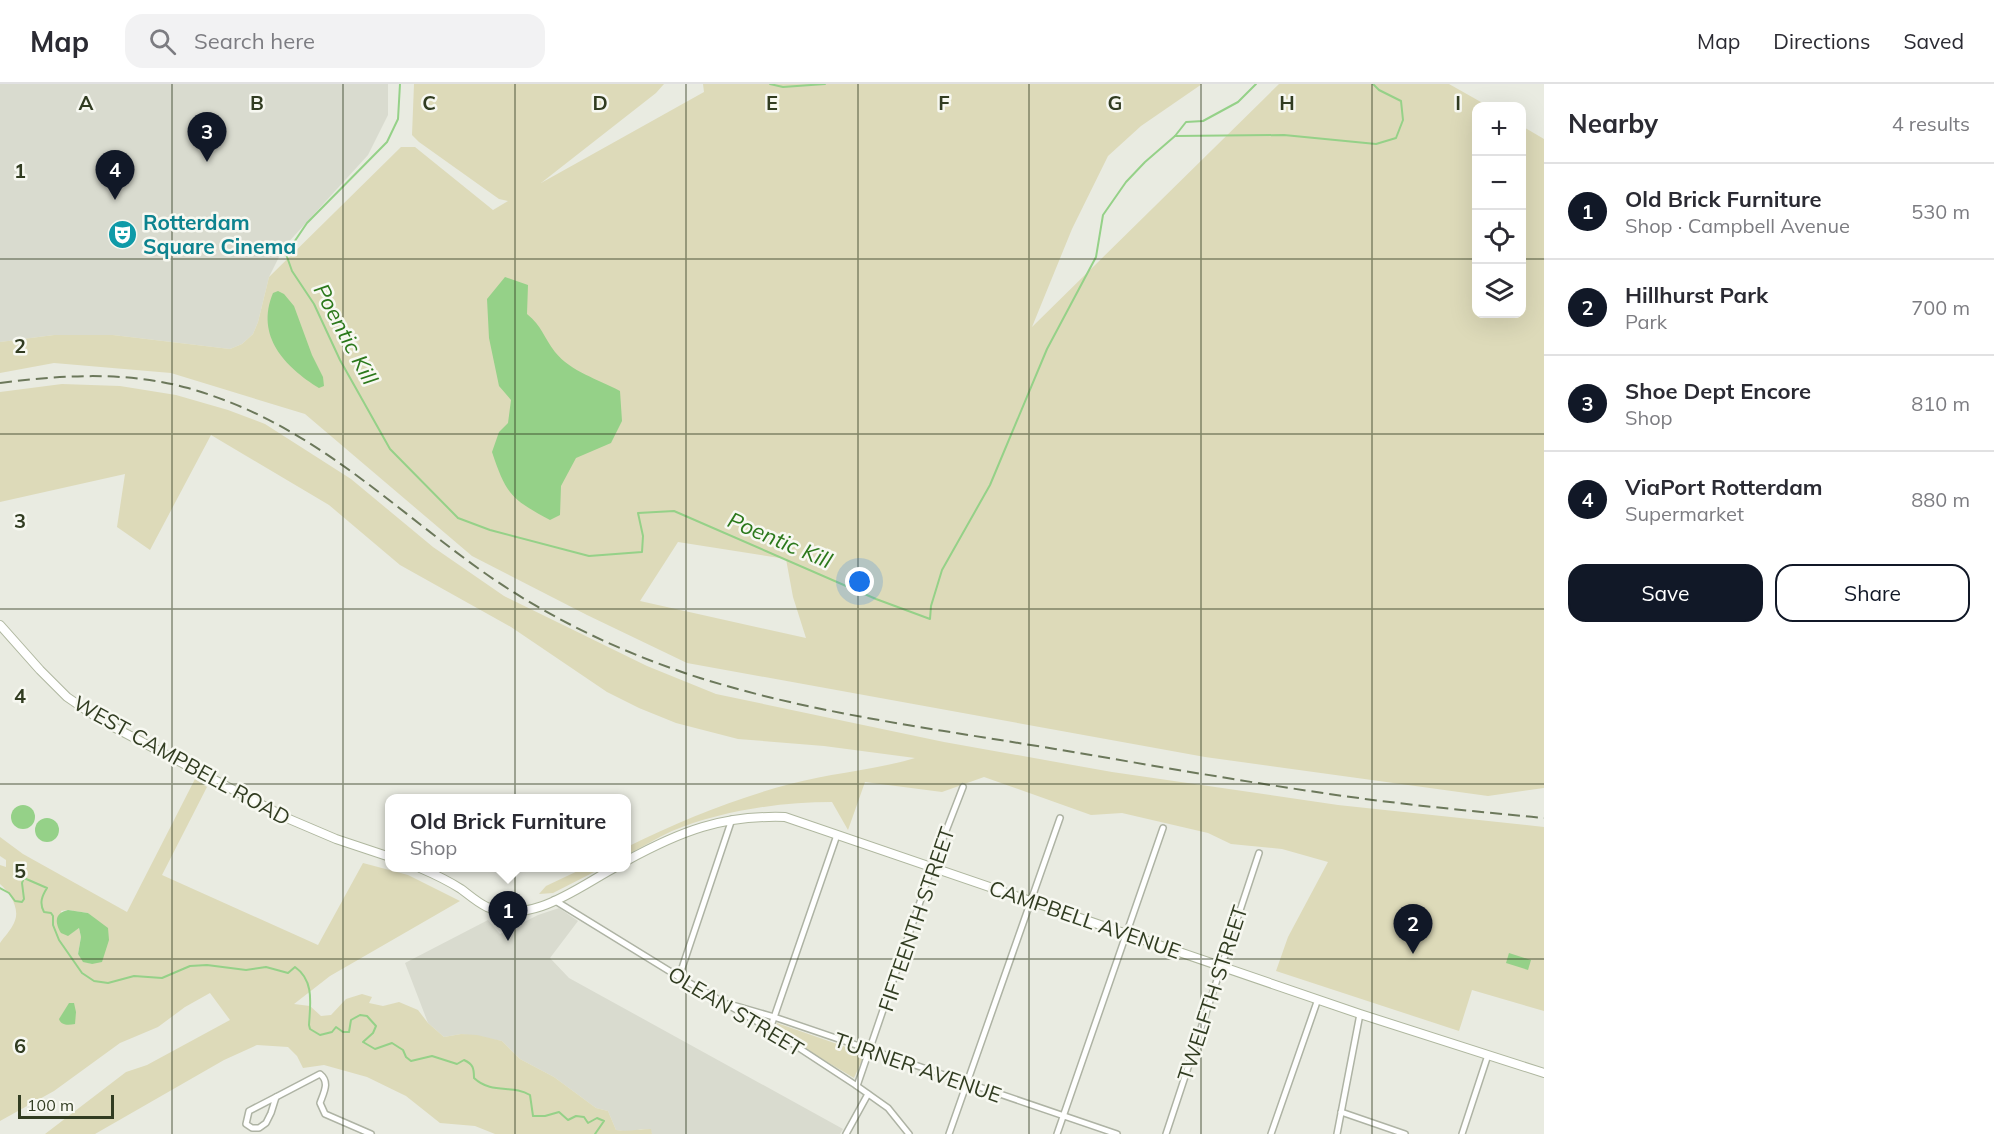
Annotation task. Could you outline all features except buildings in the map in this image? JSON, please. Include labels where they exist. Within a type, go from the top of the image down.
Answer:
[{"type":"street","name":"WEST CAMPBELL ROAD","points":[[0,625],[67,697],[102,721],[289,819],[336,839],[385,855]]},
{"type":"street","name":"FIFTEENTH STREET","points":[[857,1086],[932,867],[963,787]]},
{"type":"street","name":"CAMPBELL AVENUE","points":[[631,859],[677,835],[732,819],[757,816],[785,817],[1360,1014],[1544,1073]]},
{"type":"street","points":[[949,1134],[1060,818]]},
{"type":"street","points":[[679,977],[732,819]]},
{"type":"street","points":[[1057,1134],[1163,828]]},
{"type":"street","points":[[771,1029],[837,835]]},
{"type":"street","name":"TWELFTH STREET","points":[[1166,1134],[1259,853]]},
{"type":"street","points":[[430,872],[485,906],[500,911],[514,912],[531,910],[554,900],[605,872]]},
{"type":"street","name":"OLEAN STREET","points":[[554,900],[719,1001],[771,1029],[888,1108],[909,1134]]},
{"type":"street","points":[[1271,1134],[1318,999]]},
{"type":"street","name":"TURNER AVENUE","points":[[719,1001],[774,1017],[1117,1134]]},
{"type":"street","points":[[1337,1134],[1360,1014]]},
{"type":"street","points":[[1462,1134],[1488,1055]]},
{"type":"street","points":[[276,1097],[266,1123],[259,1128],[252,1128],[246,1124],[249,1111],[320,1074],[325,1077],[326,1082],[320,1103],[321,1108],[331,1118],[371,1134]]},
{"type":"street","points":[[846,1134],[868,1094]]},
{"type":"street","points":[[1341,1112],[1405,1134]]},
{"type":"shaded area","points":[[0,84],[388,84],[388,115],[368,155],[284,247],[269,277],[253,334],[242,344],[230,349],[113,335],[54,335],[0,342]]},
{"type":"shaded area","points":[[414,84],[664,84],[656,93],[541,183],[704,92],[703,84],[1202,84],[1141,126],[1108,156],[1072,229],[1032,327],[1279,84],[1449,84],[1481,102],[1472,102],[1472,318],[1526,318],[1526,128],[1544,139],[1544,788],[1488,796],[1205,757],[687,663],[472,556],[305,414],[171,373],[54,363],[0,373],[0,342],[54,335],[113,335],[230,349],[242,344],[253,334],[258,322],[269,277],[401,147],[415,147],[493,210],[508,201],[499,199],[412,135]],"holes":[[[678,542],[786,559],[793,597],[806,638],[640,601]]]},
{"type":"shaded area","points":[[505,277],[528,285],[527,314],[561,359],[577,370],[620,391],[622,421],[611,443],[576,458],[561,486],[560,515],[550,520],[526,506],[512,494],[501,477],[492,452],[499,432],[508,423],[511,400],[499,386],[489,338],[487,299]]},
{"type":"shaded area","points":[[278,291],[284,294],[294,306],[312,355],[323,377],[324,386],[319,388],[307,380],[276,349],[268,323],[268,309],[273,293]]},
{"type":"shaded area","points":[[62,384],[120,386],[176,395],[228,410],[265,424],[351,479],[433,547],[504,596],[647,666],[716,694],[944,742],[1112,772],[1338,805],[1544,827],[1544,1011],[1472,990],[1459,1031],[1276,971],[1288,937],[1328,862],[1282,849],[1231,844],[1208,833],[1122,813],[1091,815],[984,777],[942,792],[865,782],[848,830],[832,802],[771,806],[730,813],[691,824],[666,834],[631,853],[631,845],[647,837],[707,811],[748,797],[806,780],[885,766],[915,758],[824,746],[738,739],[676,723],[639,708],[607,692],[511,627],[400,565],[329,505],[211,435],[150,550],[117,527],[125,474],[0,502],[0,392]]},
{"type":"shaded area","points":[[195,779],[207,787],[162,875],[318,945],[363,863],[385,869],[385,872],[408,875],[460,901],[330,976],[294,1004],[310,1006],[321,1016],[331,1015],[346,999],[362,994],[372,997],[369,1003],[383,1006],[399,1002],[418,1010],[428,1023],[444,1037],[461,1034],[477,1035],[502,1041],[520,1059],[554,1077],[596,1108],[608,1111],[616,1130],[651,1129],[652,1134],[495,1134],[475,1126],[440,1123],[406,1096],[367,1077],[324,1065],[303,1068],[297,1056],[288,1047],[257,1045],[224,1060],[95,1134],[45,1134],[126,1072],[147,1065],[230,1020],[210,993],[185,1007],[158,1027],[120,1043],[54,1091],[0,1121],[0,943],[13,926],[16,912],[11,897],[0,884],[0,865],[6,867],[6,860],[0,856],[0,837],[23,854],[127,912]],"holes":[[[61,911],[88,913],[95,919],[92,964],[83,961],[78,954],[81,937],[79,928],[68,935]]]},
{"type":"shaded area","points":[[23,805],[28,806],[34,812],[34,822],[28,828],[23,829],[18,828],[12,822],[11,817],[12,812],[18,806]]},
{"type":"shaded area","points":[[47,818],[52,819],[58,825],[58,835],[52,841],[47,842],[42,841],[36,835],[35,830],[36,825],[42,819]]},
{"type":"shaded area","points":[[576,872],[594,872],[553,893],[539,894],[546,886]]},
{"type":"shaded area","points":[[559,908],[578,921],[550,958],[569,978],[843,1129],[840,1134],[652,1134],[650,1129],[630,1132],[616,1130],[608,1111],[596,1108],[554,1077],[520,1059],[502,1041],[461,1034],[444,1037],[428,1023],[405,963],[488,920],[500,934],[538,915]]},
{"type":"shaded area","points":[[68,910],[88,913],[108,928],[109,940],[102,962],[92,964],[83,962],[78,954],[81,937],[79,928],[68,936],[61,933],[57,919],[60,913]]},
{"type":"shaded area","points":[[1509,953],[1531,960],[1528,970],[1506,963]]},
{"type":"shaded area","points":[[69,1003],[74,1003],[76,1012],[75,1024],[68,1025],[63,1024],[59,1019]]},
{"type":"shaded area","points":[[777,1023],[863,1053],[854,1078],[777,1032],[775,1028]]},
{"type":"waterway","name":"Poentic Kill","points":[[400,84],[398,119],[387,142],[307,223],[286,254],[292,271],[314,304],[340,360],[390,449],[458,518],[490,530],[589,556],[642,552],[643,536],[638,513],[674,511],[876,599],[930,619],[931,606],[942,570],[990,485],[1047,349],[1096,257],[1103,215],[1126,182],[1175,136],[1284,135],[1376,144],[1396,138],[1403,120],[1401,101],[1379,90],[1373,84]]},
{"type":"waterway","points":[[770,84],[783,87],[825,84]]},
{"type":"waterway","points":[[1175,136],[1186,122],[1203,121],[1238,102],[1256,84]]},
{"type":"waterway","points":[[0,888],[9,893],[15,901],[22,902],[24,878],[47,888],[42,900],[44,912],[51,913],[59,940],[82,973],[94,981],[108,983],[134,976],[162,978],[190,966],[207,965],[246,970],[266,967],[288,973],[295,967],[306,979],[310,994],[310,1029],[320,1035],[332,1032],[336,1027],[343,1032],[349,1032],[351,1020],[360,1015],[367,1016],[376,1026],[373,1033],[363,1042],[375,1049],[392,1043],[403,1050],[411,1061],[432,1056],[457,1064],[464,1060],[471,1065],[474,1078],[481,1083],[530,1095],[533,1116],[545,1116],[559,1112],[568,1120],[576,1116],[584,1117],[588,1123],[597,1118],[604,1121],[595,1134]]},
{"type":"railway","points":[[0,383],[47,378],[118,377],[188,388],[231,403],[270,421],[342,465],[479,569],[531,603],[613,645],[671,668],[743,691],[876,720],[1256,783],[1378,801],[1544,818]]},
{"type":"place","name":"Shoe Dept Encore","points":[[207,162]]},
{"type":"place","name":"ViaPort Rotterdam","points":[[115,200]]},
{"type":"place","name":"Rotterdam Square Cinema","points":[[122,234]]},
{"type":"place","name":"Old Brick Furniture","points":[[508,941]]},
{"type":"place","name":"Hillhurst Park","points":[[1413,954]]}]
